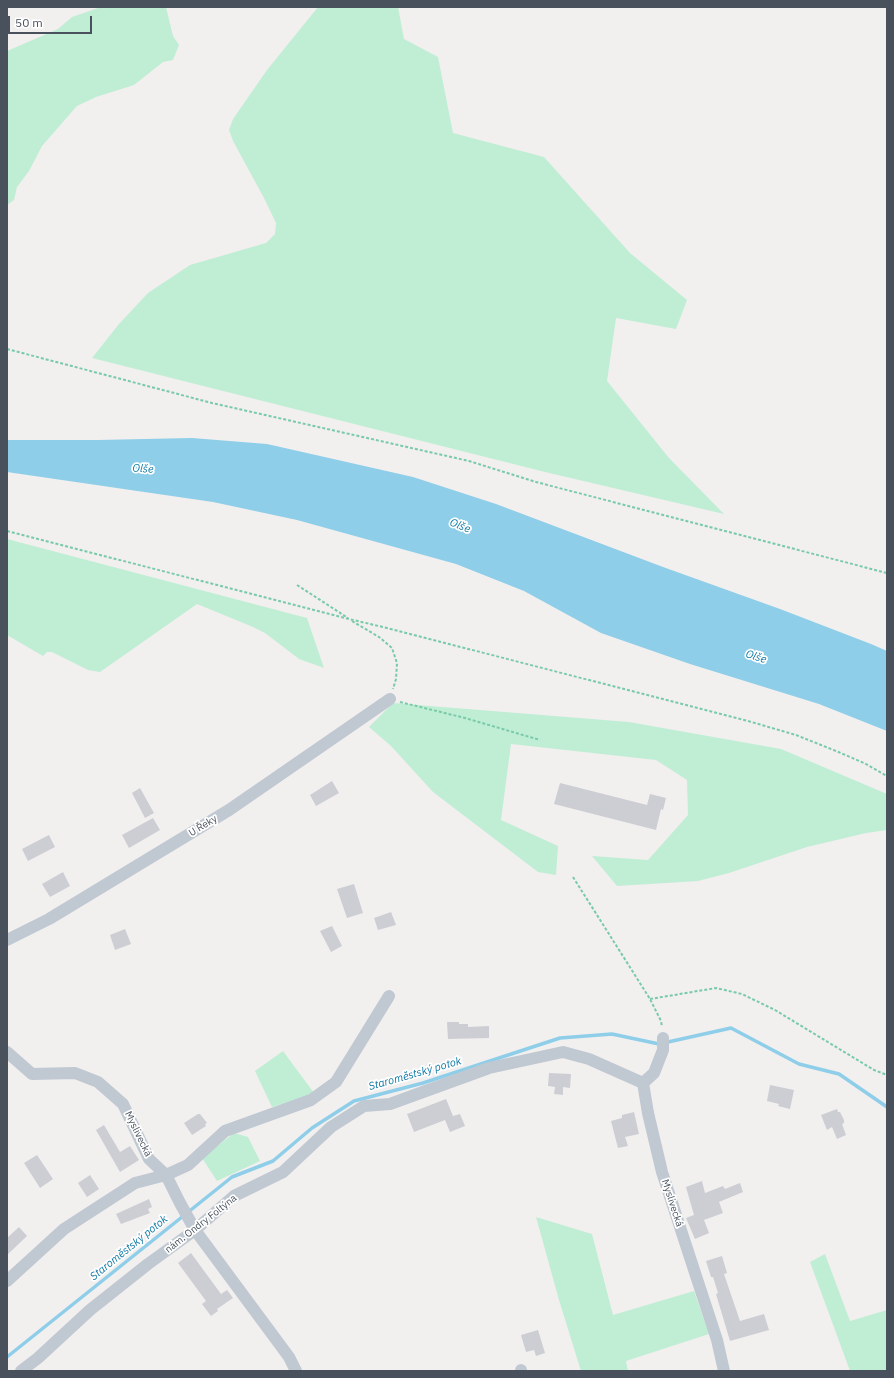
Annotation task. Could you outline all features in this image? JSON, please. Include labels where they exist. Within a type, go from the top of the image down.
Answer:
[{"type":"street","name":"U Řeky","points":[[7,940],[49,919],[230,810],[390,699]]},
{"type":"street","points":[[7,1281],[64,1229],[136,1183],[166,1175],[188,1165],[225,1131],[311,1100],[336,1082],[389,996]]},
{"type":"street","points":[[643,1083],[654,1073],[663,1044]]},
{"type":"street","name":"Myslivecká","points":[[7,1052],[32,1074],[75,1073],[98,1082],[123,1104],[149,1159],[166,1175],[189,1220],[289,1357],[296,1371]]},
{"type":"street","name":"nám. Ondry Foltýna","points":[[21,1371],[38,1358],[90,1310],[148,1264],[189,1220],[283,1172],[330,1127],[364,1106],[390,1104],[489,1068],[563,1052],[589,1059],[643,1083]]},
{"type":"street","name":"Myslivecká","points":[[643,1083],[648,1113],[662,1172],[717,1340],[724,1371]]},
{"type":"path","points":[[7,349],[212,403],[469,461],[536,482],[887,573]]},
{"type":"path","points":[[7,531],[349,620],[387,628],[748,721],[796,735],[864,763],[887,776]]},
{"type":"path","points":[[297,585],[349,620],[380,637],[392,648],[396,663],[396,678],[390,699],[465,718],[540,740]]},
{"type":"path","points":[[573,877],[650,998],[661,1021],[663,1044]]},
{"type":"path","points":[[650,998],[716,988],[742,994],[775,1010],[874,1070],[887,1075]]},
{"type":"green space","points":[[101,7],[166,7],[173,36],[179,45],[173,60],[163,62],[134,85],[96,97],[77,106],[42,146],[29,171],[17,187],[14,200],[7,205],[7,51],[58,29],[72,17]]},
{"type":"green space","points":[[318,7],[398,7],[404,39],[438,57],[453,133],[544,157],[630,253],[687,300],[676,329],[616,318],[607,381],[669,458],[724,514],[545,472],[92,358],[119,324],[148,293],[190,265],[266,243],[275,234],[276,223],[233,141],[229,130],[233,119],[267,70]]},
{"type":"green space","points":[[7,539],[307,618],[324,668],[299,659],[265,633],[197,604],[100,672],[88,670],[52,652],[47,652],[43,656],[7,635]]},
{"type":"green space","points":[[393,703],[629,722],[781,749],[887,794],[887,830],[866,833],[807,847],[729,873],[698,881],[617,886],[592,856],[648,860],[688,815],[687,780],[656,760],[511,744],[501,820],[558,846],[556,875],[538,872],[433,792],[391,746],[369,727]]},
{"type":"green space","points":[[283,1051],[314,1093],[272,1107],[255,1071]]},
{"type":"green space","points":[[234,1133],[248,1137],[260,1161],[217,1181],[202,1158]]},
{"type":"green space","points":[[536,1217],[592,1234],[613,1315],[694,1291],[709,1334],[626,1361],[628,1371],[581,1371],[559,1300]]},
{"type":"green space","points":[[825,1254],[850,1321],[887,1310],[887,1371],[850,1371],[810,1262]]},
{"type":"water","name":"Olše","points":[[192,438],[267,444],[413,477],[496,504],[871,644],[887,651],[887,731],[819,704],[690,664],[601,633],[524,591],[456,564],[297,520],[213,502],[7,472],[7,440]]},
{"type":"building","points":[[332,781],[339,793],[316,806],[310,795]]},
{"type":"building","points":[[560,783],[647,805],[650,794],[666,798],[663,810],[661,809],[656,830],[554,804]]},
{"type":"building","points":[[140,788],[154,813],[145,818],[132,793]]},
{"type":"building","points":[[153,818],[160,830],[129,848],[122,835]]},
{"type":"building","points":[[49,835],[55,847],[28,861],[22,849]]},
{"type":"building","points":[[63,872],[70,886],[50,897],[42,884]]},
{"type":"building","points":[[354,884],[363,913],[347,918],[337,889]]},
{"type":"building","points":[[391,912],[396,925],[378,930],[374,918]]},
{"type":"building","points":[[332,926],[342,946],[331,952],[320,931]]},
{"type":"building","points":[[125,929],[131,944],[115,950],[110,935]]},
{"type":"building","points":[[447,1022],[468,1024],[468,1027],[489,1026],[489,1038],[448,1039]]},
{"type":"building","points":[[549,1073],[571,1074],[570,1088],[563,1087],[563,1095],[554,1094],[555,1087],[548,1086]]},
{"type":"building","points":[[770,1085],[794,1090],[790,1109],[767,1101]]},
{"type":"building","points":[[446,1099],[453,1116],[460,1114],[465,1126],[450,1132],[445,1120],[414,1132],[407,1114]]},
{"type":"building","points":[[837,1109],[844,1120],[844,1123],[842,1124],[846,1135],[837,1139],[832,1127],[827,1130],[821,1115]]},
{"type":"building","points":[[634,1112],[639,1134],[625,1137],[628,1146],[618,1148],[611,1121],[622,1118],[622,1115]]},
{"type":"building","points":[[200,1114],[207,1123],[205,1124],[206,1126],[192,1135],[184,1123]]},
{"type":"building","points":[[104,1125],[120,1152],[130,1146],[139,1160],[120,1172],[96,1130]]},
{"type":"building","points":[[37,1155],[53,1179],[40,1188],[24,1163]]},
{"type":"building","points":[[90,1175],[99,1189],[87,1197],[78,1183]]},
{"type":"building","points":[[702,1181],[705,1193],[723,1186],[725,1189],[740,1183],[743,1192],[719,1202],[723,1213],[704,1220],[709,1233],[695,1239],[686,1218],[694,1215],[686,1187]]},
{"type":"building","points":[[149,1199],[152,1207],[148,1209],[150,1213],[121,1224],[116,1214]]},
{"type":"building","points":[[19,1227],[27,1236],[7,1255],[7,1238]]},
{"type":"building","points":[[191,1253],[221,1294],[227,1290],[233,1298],[217,1309],[218,1311],[211,1316],[202,1304],[206,1301],[178,1263]]},
{"type":"building","points":[[722,1256],[727,1273],[724,1274],[740,1321],[764,1314],[769,1330],[730,1341],[716,1294],[718,1293],[706,1261]]},
{"type":"building","points":[[538,1330],[545,1353],[536,1356],[534,1350],[526,1352],[521,1335]]},
{"type":"waterway","name":"Staroměstský potok","points":[[7,1357],[232,1177],[273,1161],[312,1128],[354,1101],[423,1083],[560,1038],[612,1034],[659,1044],[731,1028],[799,1064],[839,1074],[887,1107]]}]
